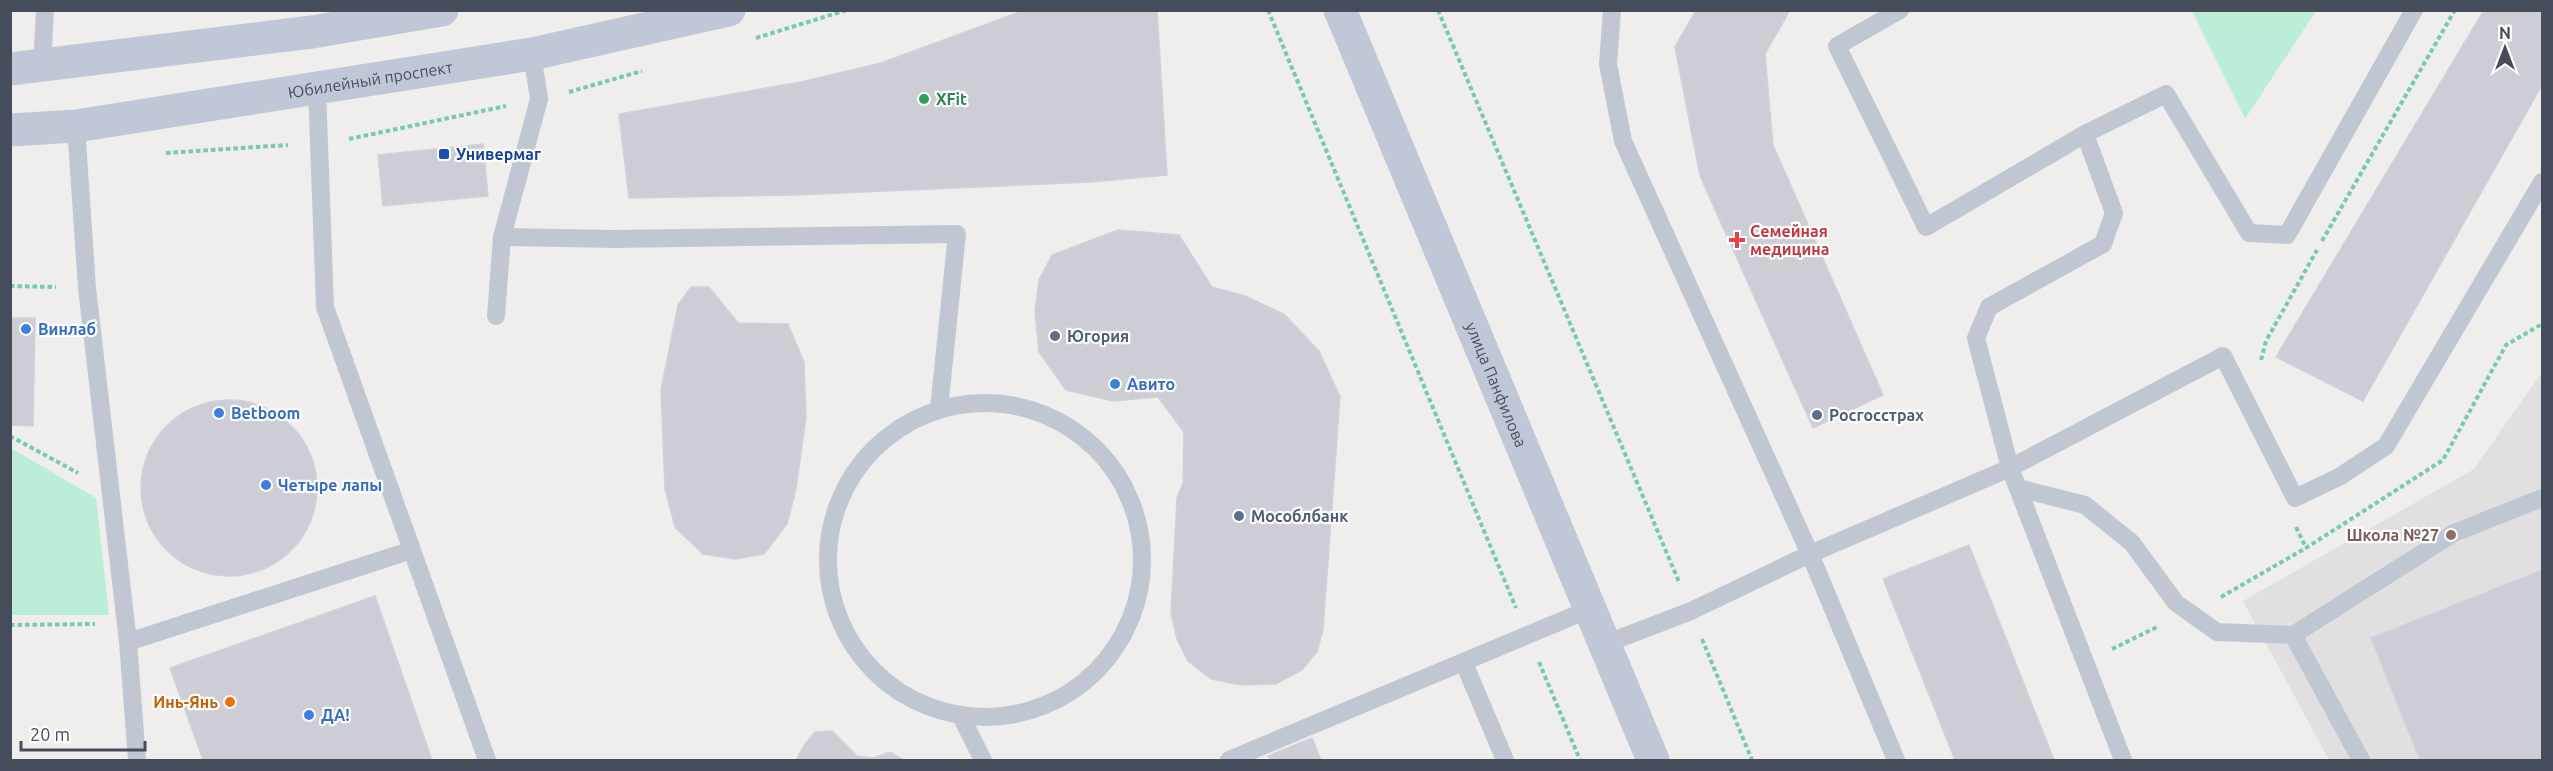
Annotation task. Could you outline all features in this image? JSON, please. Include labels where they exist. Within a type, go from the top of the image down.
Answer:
[{"type":"main road","points":[[26,67],[312,32],[442,10]]},
{"type":"main road","name":"Юбилейный проспект","points":[[10,130],[76,126],[532,54],[729,10]]},
{"type":"main road","name":"улица Панфилова","points":[[1340,10],[1653,760]]},
{"type":"lane","points":[[26,67],[45,10]]},
{"type":"lane","points":[[1612,10],[1608,64],[1623,141],[1810,554],[1896,760]]},
{"type":"lane","points":[[1900,10],[1837,46],[1926,227],[2085,134],[2166,94],[2249,233],[2287,236],[2414,10]]},
{"type":"lane","points":[[496,316],[502,237],[538,99],[532,54]]},
{"type":"lane","points":[[317,89],[325,307],[487,760]]},
{"type":"lane","points":[[76,126],[87,288],[127,633],[137,760]]},
{"type":"lane","points":[[2085,134],[2114,213],[2103,244],[1989,307],[1976,338],[2010,468],[2123,760]]},
{"type":"lane","points":[[1605,644],[1691,611],[1810,554],[2010,468],[2223,356],[2295,498],[2339,477],[2386,446],[2542,182]]},
{"type":"lane","points":[[502,237],[614,239],[957,234],[939,409]]},
{"type":"lane","points":[[988,402],[1037,411],[1081,434],[1115,470],[1137,515],[1144,565],[1135,613],[1108,661],[1066,696],[1015,716],[961,716],[909,699],[866,664],[838,618],[827,565],[835,511],[858,466],[894,431],[939,409],[988,402]]},
{"type":"lane","points":[[2018,488],[2085,505],[2132,543],[2176,603],[2217,632],[2293,635],[2454,533],[2542,498]]},
{"type":"lane","points":[[127,633],[412,550]]},
{"type":"lane","points":[[1229,760],[1590,609]]},
{"type":"lane","points":[[2293,635],[2361,760]]},
{"type":"lane","points":[[1464,663],[1505,760]]},
{"type":"lane","points":[[961,716],[983,760]]},
{"type":"path","points":[[1268,10],[1580,760]]},
{"type":"path","points":[[1438,10],[1752,760]]},
{"type":"path","points":[[2266,341],[2455,10]]},
{"type":"path","points":[[10,286],[87,288]]},
{"type":"path","points":[[10,436],[110,490]]},
{"type":"path","points":[[10,626],[127,633]]},
{"type":"shaded area","name":"Школа №27","points":[[2542,372],[2542,760],[2329,760],[2243,601],[2474,469]]},
{"type":"green space","points":[[2192,11],[2316,11],[2245,119]]},
{"type":"green space","points":[[11,448],[96,498],[109,615],[11,615]]},
{"type":"building","points":[[1025,10],[1157,10],[1167,175],[1091,182],[795,195],[629,198],[619,114],[801,82],[881,63]]},
{"type":"building","points":[[1696,10],[1790,10],[1765,54],[1773,145],[1883,395],[1813,428],[1700,176],[1675,47]]},
{"type":"building","points":[[2484,10],[2542,10],[2542,85],[2363,401],[2276,357]]},
{"type":"building","points":[[483,144],[488,196],[383,206],[378,155]]},
{"type":"building","points":[[1118,230],[1179,235],[1212,287],[1245,296],[1284,314],[1319,351],[1340,397],[1323,630],[1317,652],[1302,670],[1276,684],[1242,685],[1211,679],[1188,661],[1177,639],[1171,614],[1177,498],[1183,483],[1184,432],[1158,397],[1113,401],[1066,390],[1039,352],[1035,312],[1039,280],[1052,255]]},
{"type":"building","points":[[691,287],[709,287],[738,323],[788,324],[804,362],[806,417],[796,489],[787,524],[764,554],[735,559],[703,554],[675,527],[665,489],[661,390],[678,305]]},
{"type":"building","points":[[10,318],[35,318],[33,426],[10,425]]},
{"type":"building","points":[[229,400],[246,401],[263,406],[292,425],[311,454],[316,471],[316,505],[311,522],[292,551],[263,570],[246,575],[229,576],[212,575],[195,570],[166,551],[147,522],[142,505],[141,488],[142,471],[147,454],[166,425],[195,406],[212,401]]},
{"type":"building","points":[[1969,545],[2054,760],[1955,760],[1883,579]]},
{"type":"building","points":[[2542,570],[2542,760],[2420,760],[2371,638]]},
{"type":"building","points":[[375,596],[432,760],[203,760],[170,668]]},
{"type":"building","points":[[832,731],[857,756],[874,758],[890,752],[904,760],[796,760],[815,732]]},
{"type":"building","points":[[1312,738],[1321,760],[1270,760],[1268,756]]},
{"type":"place","name":"XFit","points":[[924,99]]},
{"type":"place","name":"Универмаг","points":[[444,154]]},
{"type":"place","name":"Семейная медицина","points":[[1737,240]]},
{"type":"place","name":"Винлаб","points":[[26,329]]},
{"type":"place","name":"Югория","points":[[1055,336]]},
{"type":"place","name":"Авито","points":[[1115,384]]},
{"type":"place","name":"Betboom","points":[[219,413]]},
{"type":"place","name":"Росгосстрах","points":[[1817,415]]},
{"type":"place","name":"Четыре лапы","points":[[266,485]]},
{"type":"place","name":"Мособлбанк","points":[[1239,516]]},
{"type":"place","name":"Школа №27","points":[[2451,535]]},
{"type":"place","name":"Инь-Янь","points":[[230,702]]},
{"type":"place","name":"ДА!","points":[[309,715]]}]
